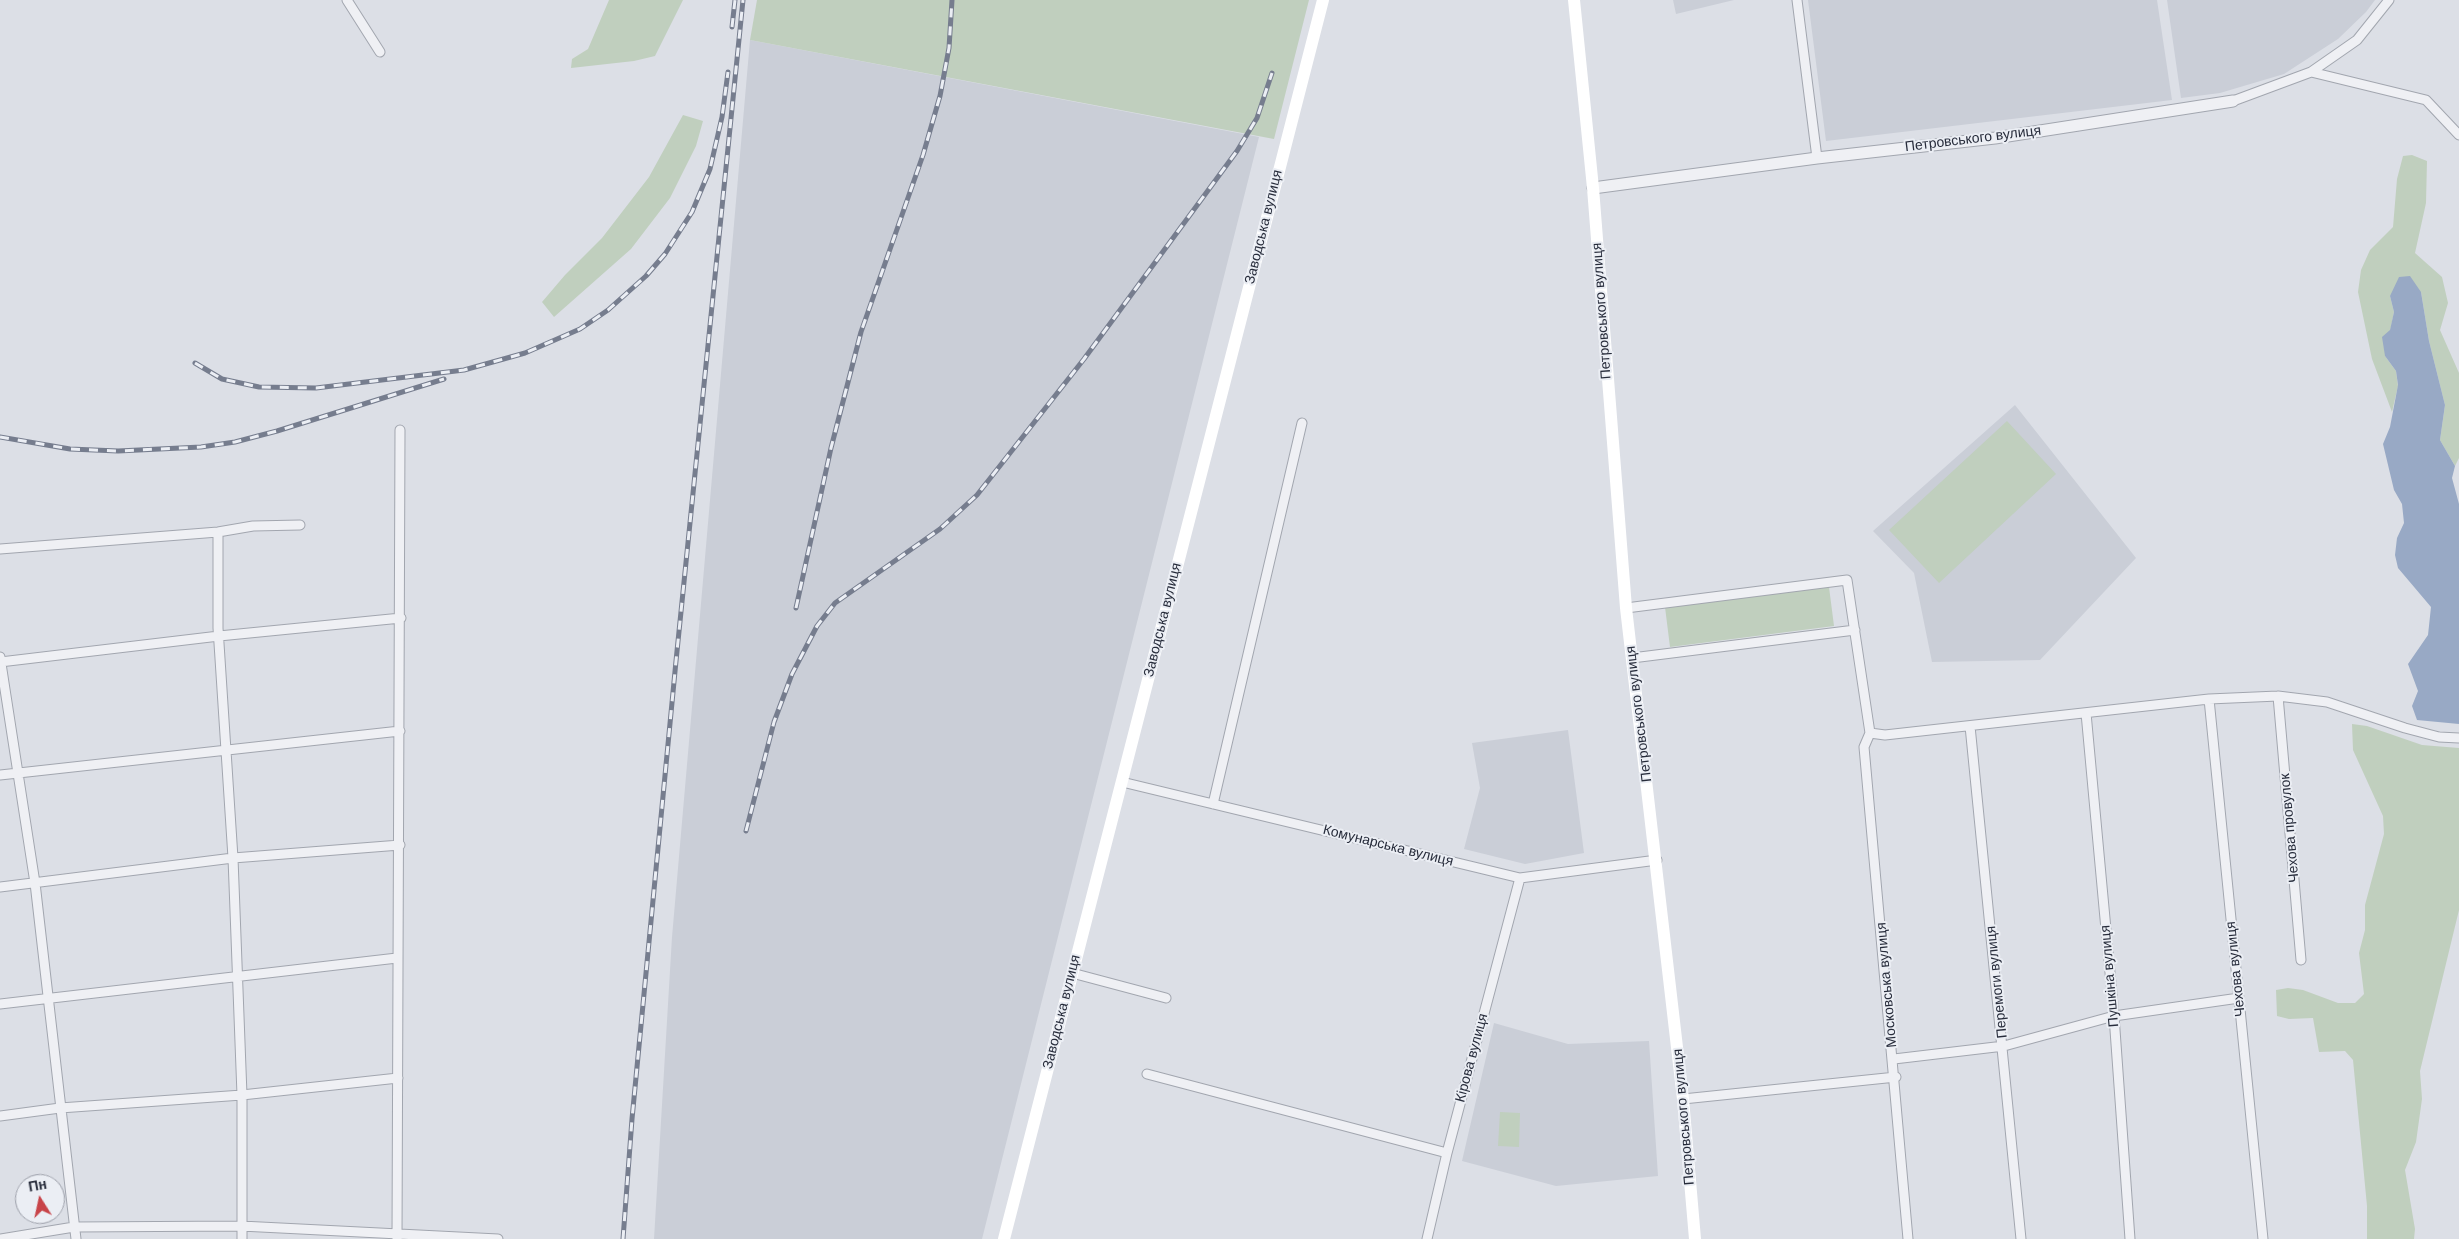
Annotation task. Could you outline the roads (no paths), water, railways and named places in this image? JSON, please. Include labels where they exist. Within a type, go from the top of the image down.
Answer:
[{"type":"main road","name":"Заводська вулиця","points":[[1004,1239],[1323,0]]},
{"type":"main road","name":"Петровського вулиця","points":[[1574,0],[1593,188],[1626,608],[1657,860],[1683,1099],[1695,1239]]},
{"type":"street","points":[[347,0],[380,52]]},
{"type":"street","points":[[1798,0],[1817,158]]},
{"type":"street","points":[[2233,102],[2311,72],[2358,40],[2389,0]]},
{"type":"street","points":[[2311,72],[2426,100],[2459,135]]},
{"type":"street","name":"Петровського вулиця","points":[[1593,188],[1817,158],[1995,138],[2233,102]]},
{"type":"street","points":[[1213,804],[1302,423]]},
{"type":"street","points":[[397,1236],[401,618],[400,430]]},
{"type":"street","points":[[0,550],[218,532],[253,526],[300,525]]},
{"type":"street","points":[[218,532],[219,636],[233,858],[238,976],[242,1095],[242,1239]]},
{"type":"street","points":[[1626,608],[1847,580],[1870,733],[1885,735],[2209,699],[2278,696],[2327,702],[2405,728],[2439,737],[2459,738]]},
{"type":"street","points":[[76,1239],[35,883],[0,661],[219,636],[401,618]]},
{"type":"street","points":[[1632,658],[1855,630]]},
{"type":"street","name":"Чехова провулок","points":[[2278,696],[2301,960]]},
{"type":"street","name":"Чехова вулиця","points":[[2209,699],[2263,1239]]},
{"type":"street","name":"Пушкіна вулиця","points":[[2086,713],[2114,1016],[2130,1239]]},
{"type":"street","name":"Перемоги вулиця","points":[[1970,726],[2004,1046],[2021,1239]]},
{"type":"street","points":[[0,774],[400,731]]},
{"type":"street","name":"Московська вулиця","points":[[1870,733],[1864,747],[1896,1077],[1908,1239]]},
{"type":"street","name":"Комунарська вулиця","points":[[1122,782],[1520,878],[1657,860]]},
{"type":"street","points":[[0,887],[233,858],[400,846]]},
{"type":"street","name":"Кірова вулиця","points":[[1427,1239],[1447,1153],[1520,878]]},
{"type":"street","points":[[0,1004],[398,958]]},
{"type":"street","points":[[1072,973],[1166,998]]},
{"type":"street","points":[[1894,1059],[2004,1046],[2114,1016],[2239,998]]},
{"type":"street","points":[[1147,1074],[1447,1153]]},
{"type":"street","points":[[1683,1099],[1896,1077]]},
{"type":"street","points":[[0,1116],[60,1108],[242,1095],[398,1078]]},
{"type":"street","points":[[0,1239],[74,1228],[241,1226],[397,1236],[498,1239]]},
{"type":"water","points":[[2410,276],[2421,292],[2429,341],[2445,405],[2440,440],[2455,466],[2452,478],[2459,504],[2459,724],[2417,720],[2412,706],[2418,691],[2408,664],[2428,635],[2431,607],[2398,568],[2395,555],[2397,538],[2404,523],[2402,504],[2394,490],[2383,444],[2390,427],[2398,385],[2396,371],[2385,356],[2382,337],[2390,330],[2394,312],[2390,296],[2399,277]]},
{"type":"railway","points":[[732,27],[735,0]]},
{"type":"railway","points":[[623,1239],[632,1119],[676,661],[743,0]]},
{"type":"railway","points":[[796,608],[831,448],[861,332],[923,155],[940,96],[949,48],[952,0]]},
{"type":"railway","points":[[195,363],[222,379],[259,387],[316,388],[464,370],[525,353],[580,329],[608,310],[646,276],[665,254],[692,212],[710,169],[722,117],[728,72]]},
{"type":"railway","points":[[746,831],[774,722],[792,674],[817,626],[835,603],[940,529],[977,495],[1084,359],[1237,151],[1257,118],[1272,73]]},
{"type":"railway","points":[[0,437],[70,449],[118,451],[201,447],[235,442],[277,431],[444,379]]}]
